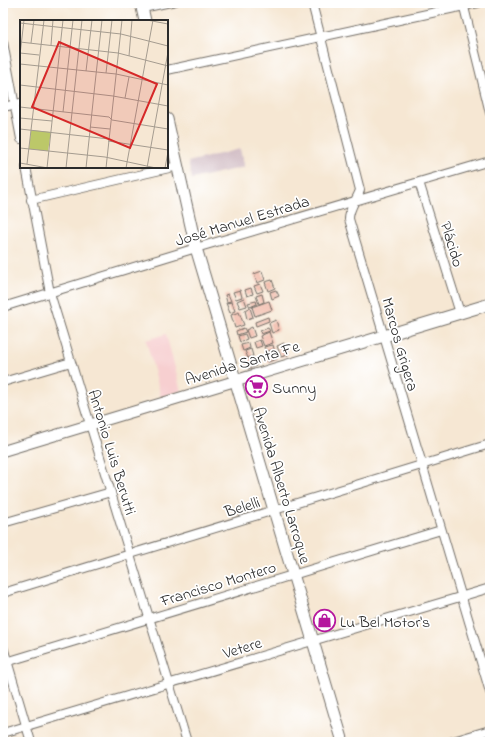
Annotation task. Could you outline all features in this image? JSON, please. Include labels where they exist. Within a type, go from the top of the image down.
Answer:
[{"type":"main road","name":"Avenida Alberto Larroque","points":[[168,123],[196,248],[343,742]]},
{"type":"main road","name":"Avenida Santa Fe","points":[[235,381],[490,304]]},
{"type":"street","name":"Marcos Grigera","points":[[312,3],[359,185],[359,194],[350,210],[349,219],[490,692]]},
{"type":"street","points":[[168,70],[478,3]]},
{"type":"street","points":[[464,5],[490,113]]},
{"type":"street","points":[[3,42],[18,104],[20,127]]},
{"type":"street","points":[[3,108],[18,104]]},
{"type":"street","name":"José Manuel Estrada","points":[[3,307],[419,182],[489,164]]},
{"type":"street","points":[[31,200],[178,166]]},
{"type":"street","name":"Antonio Luis Berutti","points":[[26,168],[31,200],[50,293],[187,742]]},
{"type":"street","name":"Plácido","points":[[419,182],[460,313]]},
{"type":"street","points":[[3,382],[71,362]]},
{"type":"street","name":"Avenida Santa Fe","points":[[3,451],[235,381]]},
{"type":"street","name":"Belelli","points":[[3,593],[490,444]]},
{"type":"street","points":[[3,523],[111,492]]},
{"type":"street","name":"Francisco Montero","points":[[5,662],[442,530]]},
{"type":"street","name":"Vetere","points":[[3,733],[490,588]]},
{"type":"street","points":[[3,648],[5,662],[31,742]]},
{"type":"street","points":[[450,742],[490,730]]},
{"type":"lane","points":[[143,11],[176,3]]},
{"type":"shaded area","points":[[240,149],[244,167],[192,179],[188,162]]},
{"type":"shaded area","points":[[166,334],[181,391],[161,397],[146,340]]},
{"type":"building","points":[[262,271],[265,280],[257,283],[254,274]]},
{"type":"building","points":[[272,280],[275,288],[268,291],[265,282]]},
{"type":"building","points":[[260,284],[263,291],[257,293],[254,286]]},
{"type":"building","points":[[251,288],[253,294],[247,296],[245,290]]},
{"type":"building","points":[[240,290],[242,297],[236,299],[233,292]]},
{"type":"building","points":[[276,290],[279,296],[272,299],[270,292]]},
{"type":"building","points":[[228,294],[231,301],[227,302],[225,295]]},
{"type":"building","points":[[262,294],[264,302],[259,304],[256,296]]},
{"type":"building","points":[[244,298],[247,306],[240,308],[237,301]]},
{"type":"building","points":[[256,301],[257,304],[250,307],[248,303]]},
{"type":"building","points":[[269,301],[272,310],[255,316],[252,307]]},
{"type":"building","points":[[232,302],[235,311],[230,313],[226,303]]},
{"type":"building","points":[[250,308],[253,317],[247,319],[245,310]]},
{"type":"building","points":[[239,312],[244,325],[235,328],[231,315]]},
{"type":"building","points":[[268,317],[269,321],[256,326],[255,322]]},
{"type":"building","points":[[276,320],[279,330],[272,333],[269,323]]},
{"type":"building","points":[[252,327],[255,336],[249,338],[246,330]]},
{"type":"building","points":[[244,328],[246,332],[237,335],[236,331]]},
{"type":"building","points":[[268,328],[270,331],[261,334],[260,331]]},
{"type":"building","points":[[269,332],[273,343],[264,346],[260,336]]},
{"type":"building","points":[[245,334],[247,339],[240,342],[238,336]]},
{"type":"building","points":[[260,340],[262,346],[256,348],[254,342]]},
{"type":"building","points":[[249,343],[250,348],[243,351],[241,345]]},
{"type":"building","points":[[284,343],[288,355],[281,357],[277,346]]},
{"type":"building","points":[[273,345],[274,349],[266,352],[264,347]]},
{"type":"building","points":[[251,349],[253,356],[248,358],[245,351]]},
{"type":"building","points":[[274,350],[277,359],[268,362],[265,354]]},
{"type":"building","points":[[253,357],[256,366],[248,369],[245,360]]},
{"type":"place","name":"Sunny","points":[[256,387]]},
{"type":"place","name":"Lu Bel Motor's","points":[[324,621]]}]
